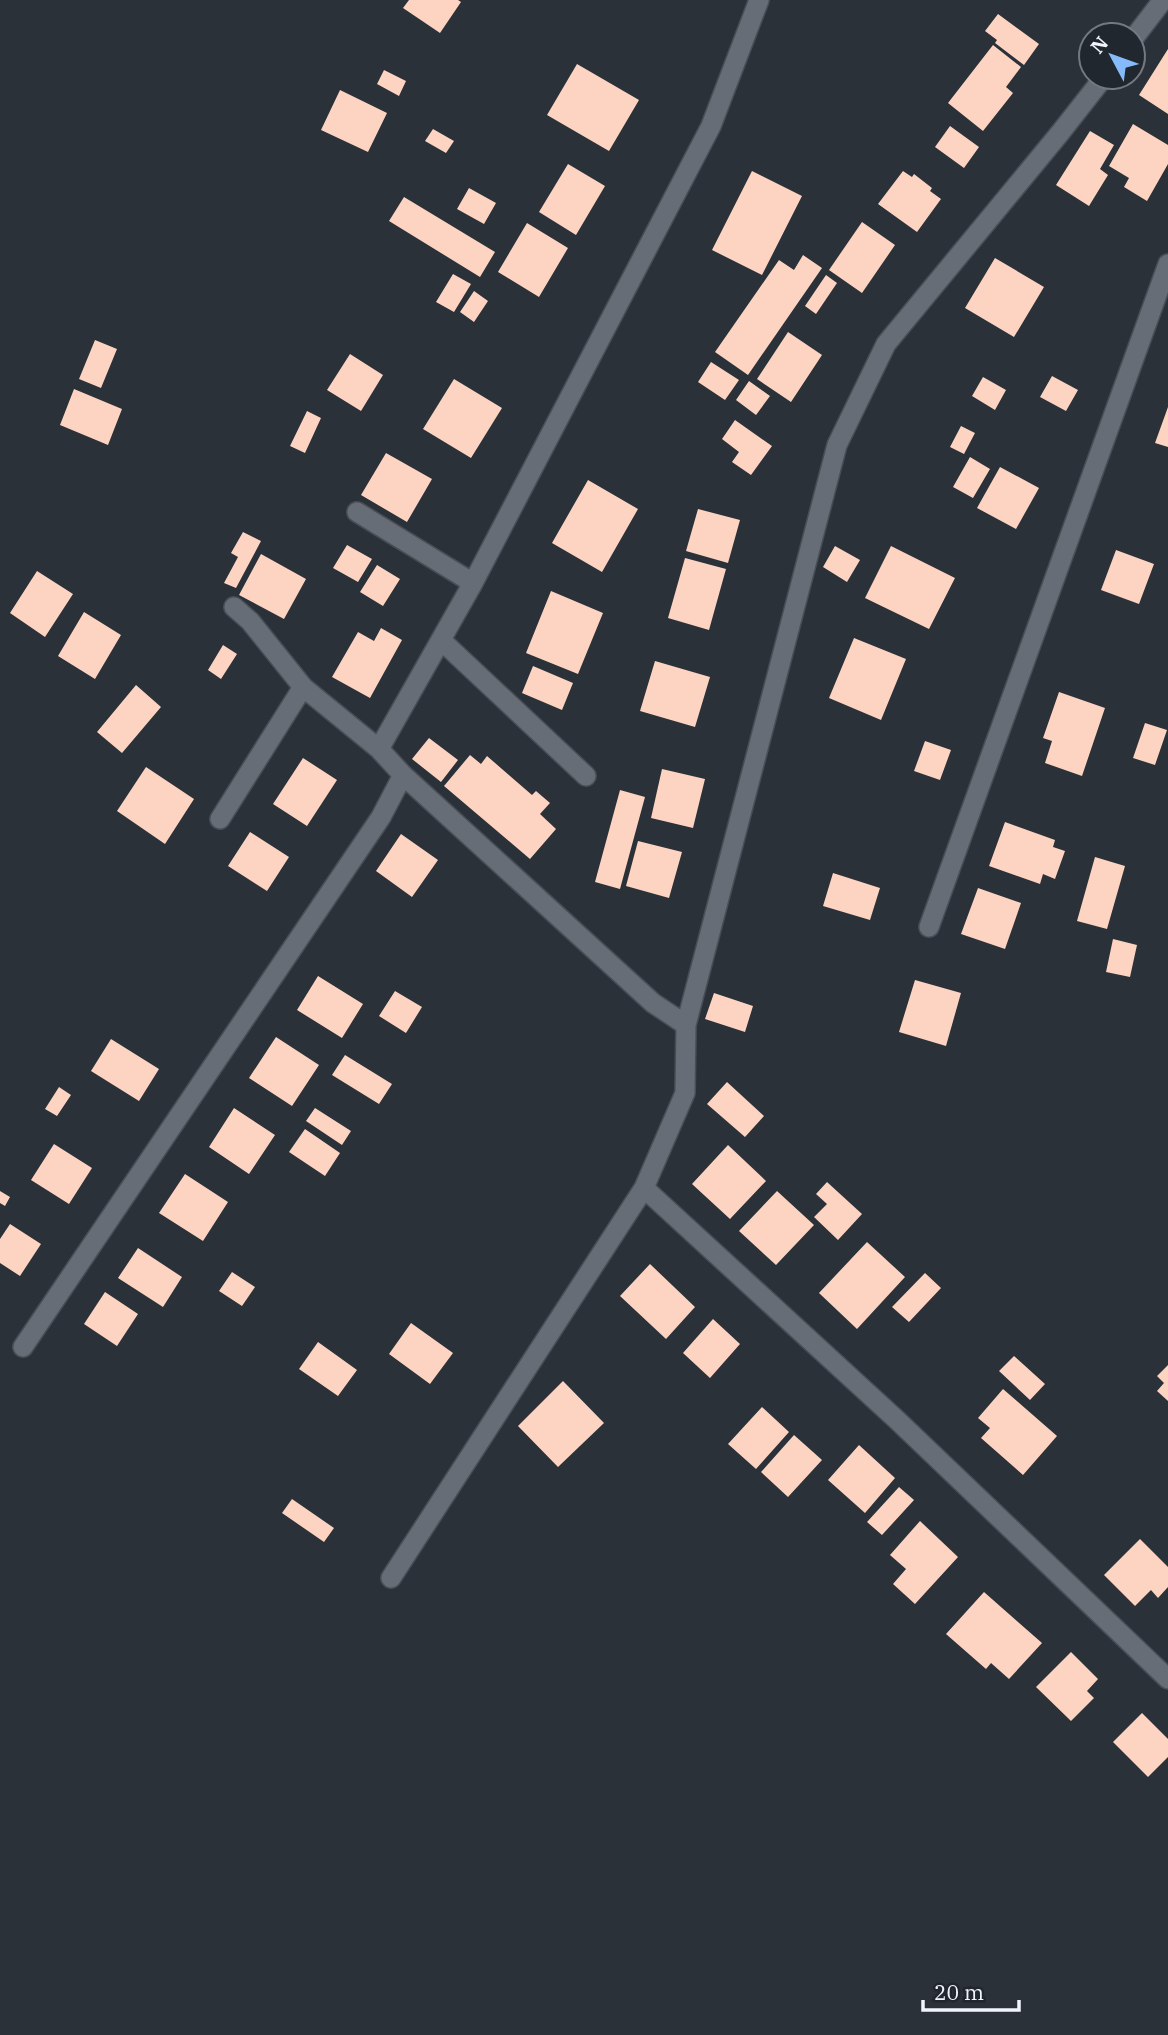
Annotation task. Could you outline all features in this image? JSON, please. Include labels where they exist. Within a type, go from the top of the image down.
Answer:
[{"type":"street","points":[[379,749],[473,583],[711,126],[759,0]]},
{"type":"street","points":[[1147,21],[1163,0]]},
{"type":"street","points":[[391,1578],[644,1188],[685,1093],[686,1024],[836,445],[886,344],[1093,91]]},
{"type":"street","points":[[929,927],[1168,264]]},
{"type":"street","points":[[358,512],[473,583]]},
{"type":"street","points":[[234,607],[250,621],[303,687],[379,749],[403,775],[653,1003],[686,1024]]},
{"type":"street","points":[[442,641],[586,776]]},
{"type":"street","points":[[220,819],[303,687]]},
{"type":"street","points":[[23,1347],[380,817],[403,775]]},
{"type":"street","points":[[644,1188],[897,1420],[1168,1679]]},
{"type":"building","points":[[409,0],[461,2],[440,33],[403,8]]},
{"type":"building","points":[[998,14],[1039,44],[1024,65],[995,43],[997,40],[985,31]]},
{"type":"building","points":[[993,45],[1021,67],[1006,87],[1013,93],[983,131],[948,103]]},
{"type":"building","points":[[1168,49],[1168,114],[1139,95],[1142,91],[1147,91],[1147,82]]},
{"type":"building","points":[[577,64],[639,100],[609,151],[547,115]]},
{"type":"building","points":[[384,70],[406,81],[399,96],[377,84]]},
{"type":"building","points":[[340,90],[387,113],[368,152],[321,130]]},
{"type":"building","points":[[1133,124],[1168,145],[1168,164],[1147,201],[1124,187],[1129,178],[1109,166]]},
{"type":"building","points":[[950,126],[979,147],[964,168],[935,147]]},
{"type":"building","points":[[433,129],[454,141],[446,153],[425,141]]},
{"type":"building","points":[[1090,131],[1114,145],[1100,169],[1108,175],[1089,206],[1056,185]]},
{"type":"building","points":[[568,164],[605,186],[576,235],[539,212]]},
{"type":"building","points":[[752,171],[802,196],[762,275],[712,250]]},
{"type":"building","points":[[903,171],[912,177],[914,174],[941,199],[917,232],[878,204]]},
{"type":"building","points":[[469,188],[496,203],[484,224],[457,209]]},
{"type":"building","points":[[404,197],[495,252],[480,277],[389,221]]},
{"type":"building","points":[[862,222],[895,245],[862,293],[829,270]]},
{"type":"building","points":[[527,223],[568,248],[539,297],[498,272]]},
{"type":"building","points":[[803,255],[822,268],[748,375],[715,352],[779,260],[794,270]]},
{"type":"building","points":[[995,258],[1044,287],[1014,337],[965,308]]},
{"type":"building","points":[[453,274],[471,284],[454,312],[436,302]]},
{"type":"building","points":[[826,275],[837,283],[816,314],[805,306]]},
{"type":"building","points":[[474,291],[488,301],[474,322],[460,312]]},
{"type":"building","points":[[788,332],[822,355],[791,402],[757,379]]},
{"type":"building","points":[[95,340],[117,349],[101,388],[79,379]]},
{"type":"building","points":[[350,354],[383,375],[361,411],[327,390]]},
{"type":"building","points":[[711,362],[739,380],[725,400],[698,382]]},
{"type":"building","points":[[1052,376],[1078,390],[1066,411],[1040,397]]},
{"type":"building","points":[[983,377],[1006,390],[995,410],[972,396]]},
{"type":"building","points":[[454,379],[502,408],[471,458],[423,429]]},
{"type":"building","points":[[749,381],[770,396],[756,415],[736,400]]},
{"type":"building","points":[[74,389],[122,409],[108,445],[60,425]]},
{"type":"building","points":[[1168,407],[1168,447],[1155,443]]},
{"type":"building","points":[[307,411],[321,418],[305,453],[290,446]]},
{"type":"building","points":[[735,420],[772,446],[751,475],[732,462],[739,452],[722,439]]},
{"type":"building","points":[[961,426],[975,433],[964,454],[950,447]]},
{"type":"building","points":[[386,453],[432,479],[407,522],[361,495]]},
{"type":"building","points":[[970,457],[990,469],[973,498],[953,487]]},
{"type":"building","points":[[1000,467],[1039,488],[1016,529],[977,508]]},
{"type":"building","points":[[588,480],[638,509],[602,572],[552,543]]},
{"type":"building","points":[[698,509],[740,520],[728,563],[686,551]]},
{"type":"building","points":[[243,532],[261,541],[236,588],[224,583],[238,557],[231,553]]},
{"type":"building","points":[[347,545],[372,559],[358,582],[333,568]]},
{"type":"building","points":[[835,546],[860,560],[847,582],[823,567]]},
{"type":"building","points":[[891,546],[955,578],[929,629],[865,598]]},
{"type":"building","points":[[1116,550],[1154,564],[1139,604],[1101,590]]},
{"type":"building","points":[[261,554],[306,579],[284,619],[239,595]]},
{"type":"building","points":[[685,558],[726,569],[709,630],[668,618]]},
{"type":"building","points":[[377,565],[400,579],[383,606],[360,592]]},
{"type":"building","points":[[37,571],[73,594],[45,637],[10,613]]},
{"type":"building","points":[[551,591],[603,613],[578,674],[526,653]]},
{"type":"building","points":[[84,612],[121,635],[95,679],[58,656]]},
{"type":"building","points":[[381,628],[402,640],[370,698],[332,677],[358,632],[374,641]]},
{"type":"building","points":[[854,638],[906,659],[881,720],[829,698]]},
{"type":"building","points":[[223,645],[237,654],[221,679],[208,670]]},
{"type":"building","points":[[655,661],[710,677],[695,727],[640,711]]},
{"type":"building","points":[[533,666],[573,683],[562,710],[522,693]]},
{"type":"building","points":[[136,685],[161,707],[122,753],[97,732]]},
{"type":"building","points":[[1059,692],[1105,708],[1082,776],[1045,763],[1052,741],[1043,738]]},
{"type":"building","points":[[1145,723],[1167,730],[1155,765],[1133,758]]},
{"type":"building","points":[[429,738],[458,760],[441,782],[412,759]]},
{"type":"building","points":[[925,741],[951,750],[940,780],[914,771]]},
{"type":"building","points":[[470,755],[481,764],[487,756],[532,795],[536,791],[550,803],[540,814],[556,829],[530,859],[444,786]]},
{"type":"building","points":[[303,758],[337,780],[307,826],[273,804]]},
{"type":"building","points":[[146,767],[194,799],[165,844],[117,811]]},
{"type":"building","points":[[662,769],[705,779],[693,828],[651,818]]},
{"type":"building","points":[[620,790],[645,797],[620,889],[595,882]]},
{"type":"building","points":[[1005,822],[1055,840],[1053,847],[1065,851],[1055,879],[1043,874],[1040,884],[989,866]]},
{"type":"building","points":[[250,832],[289,857],[267,891],[228,866]]},
{"type":"building","points":[[401,834],[438,860],[412,897],[376,871]]},
{"type":"building","points":[[638,841],[682,852],[669,898],[626,886]]},
{"type":"building","points":[[1095,857],[1125,866],[1107,929],[1077,921]]},
{"type":"building","points":[[833,873],[880,888],[870,920],[823,906]]},
{"type":"building","points":[[978,888],[1021,903],[1005,949],[961,934]]},
{"type":"building","points":[[1113,939],[1137,945],[1130,977],[1106,972]]},
{"type":"building","points":[[318,976],[363,1004],[342,1038],[297,1010]]},
{"type":"building","points":[[915,980],[961,993],[946,1046],[899,1032]]},
{"type":"building","points":[[395,991],[422,1007],[406,1033],[379,1016]]},
{"type":"building","points":[[714,993],[753,1006],[745,1032],[705,1019]]},
{"type":"building","points":[[276,1037],[319,1065],[292,1106],[249,1078]]},
{"type":"building","points":[[111,1039],[159,1069],[139,1101],[91,1071]]},
{"type":"building","points":[[345,1055],[392,1084],[379,1104],[332,1075]]},
{"type":"building","points":[[727,1082],[764,1116],[745,1137],[707,1104]]},
{"type":"building","points":[[59,1087],[71,1095],[57,1116],[45,1109]]},
{"type":"building","points":[[234,1108],[275,1135],[249,1174],[209,1147]]},
{"type":"building","points":[[315,1108],[351,1131],[342,1145],[306,1121]]},
{"type":"building","points":[[305,1129],[340,1153],[325,1176],[289,1152]]},
{"type":"building","points":[[54,1144],[92,1168],[69,1204],[31,1180]]},
{"type":"building","points":[[728,1145],[766,1181],[730,1219],[692,1184]]},
{"type":"building","points":[[185,1174],[228,1202],[203,1241],[159,1213]]},
{"type":"building","points":[[827,1182],[862,1214],[838,1240],[814,1217],[827,1204],[816,1194]]},
{"type":"building","points":[[0,1191],[10,1197],[5,1206],[0,1203]]},
{"type":"building","points":[[777,1191],[814,1225],[776,1265],[739,1231]]},
{"type":"building","points":[[10,1224],[41,1244],[20,1276],[0,1263],[0,1239]]},
{"type":"building","points":[[867,1242],[905,1277],[857,1329],[819,1293]]},
{"type":"building","points":[[138,1248],[182,1277],[163,1307],[118,1278]]},
{"type":"building","points":[[650,1264],[695,1307],[666,1339],[620,1296]]},
{"type":"building","points":[[232,1272],[255,1287],[242,1306],[219,1291]]},
{"type":"building","points":[[925,1273],[941,1288],[909,1322],[892,1307]]},
{"type":"building","points":[[105,1292],[138,1314],[117,1346],[84,1324]]},
{"type":"building","points":[[713,1319],[740,1344],[710,1378],[683,1353]]},
{"type":"building","points":[[411,1323],[453,1353],[430,1384],[389,1354]]},
{"type":"building","points":[[318,1342],[357,1370],[338,1396],[299,1369]]},
{"type":"building","points":[[1014,1356],[1045,1384],[1030,1400],[999,1371]]},
{"type":"building","points":[[1168,1365],[1168,1401],[1157,1391],[1164,1383],[1157,1376]]},
{"type":"building","points":[[563,1381],[604,1423],[558,1467],[518,1426]]},
{"type":"building","points":[[1003,1389],[1057,1436],[1023,1475],[981,1438],[990,1428],[978,1418]]},
{"type":"building","points":[[762,1407],[789,1432],[756,1469],[728,1444]]},
{"type":"building","points":[[794,1435],[822,1460],[788,1497],[761,1472]]},
{"type":"building","points":[[859,1445],[895,1478],[865,1513],[828,1480]]},
{"type":"building","points":[[899,1487],[914,1500],[882,1535],[867,1522]]},
{"type":"building","points":[[292,1499],[334,1528],[324,1542],[282,1513]]},
{"type":"building","points":[[920,1521],[958,1557],[915,1604],[893,1584],[906,1569],[890,1555]]},
{"type":"building","points":[[1140,1539],[1168,1567],[1168,1587],[1158,1598],[1151,1590],[1135,1606],[1104,1575]]},
{"type":"building","points":[[984,1592],[1042,1643],[1009,1679],[991,1663],[986,1669],[946,1634]]},
{"type":"building","points":[[1071,1652],[1098,1679],[1087,1691],[1094,1698],[1071,1721],[1036,1687]]},
{"type":"building","points":[[1142,1713],[1168,1739],[1168,1757],[1148,1777],[1113,1742]]}]
